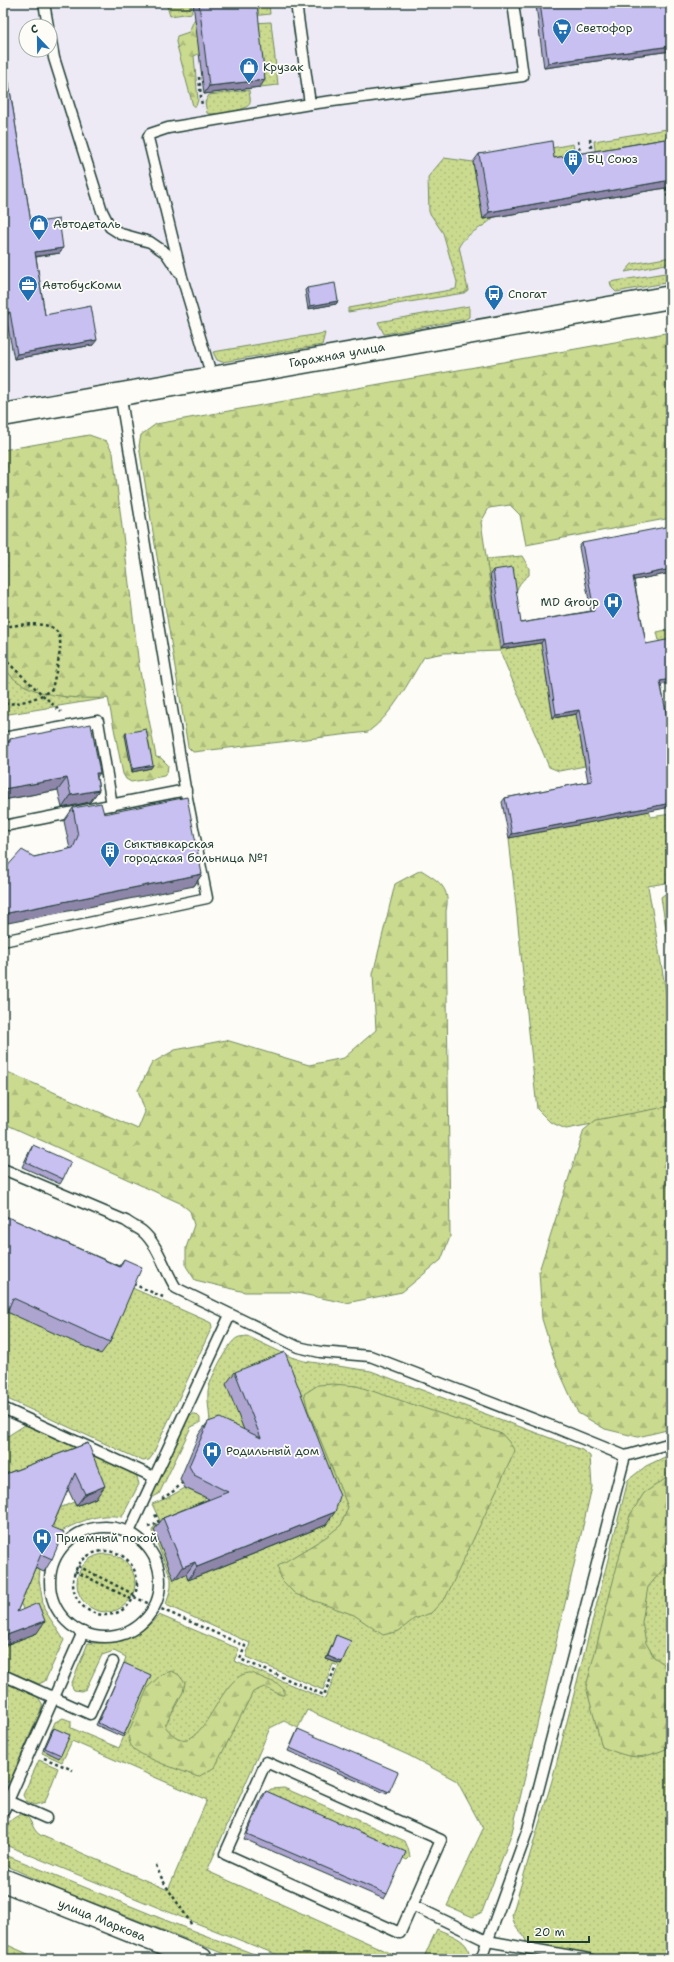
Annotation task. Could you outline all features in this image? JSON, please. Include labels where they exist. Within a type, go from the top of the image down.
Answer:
[{"type":"street","name":"Гаражная улица","points":[[3,415],[120,393],[671,297]]},
{"type":"street","name":"улица Маркова","points":[[3,1880],[201,1959]]},
{"type":"lane","points":[[44,3],[47,18]]},
{"type":"lane","points":[[296,3],[310,104]]},
{"type":"lane","points":[[212,377],[182,277],[148,138],[150,134],[156,131],[203,122],[310,104],[523,76],[513,3]]},
{"type":"lane","points":[[54,58],[102,211],[110,227],[121,234],[150,242],[166,253],[182,277]]},
{"type":"lane","points":[[3,941],[207,898],[186,790],[120,393]]},
{"type":"lane","points":[[3,738],[98,721],[112,805]]},
{"type":"lane","points":[[9,825],[186,790]]},
{"type":"lane","points":[[3,1170],[126,1222],[143,1232],[157,1251],[176,1288],[298,1347],[320,1352],[370,1356],[625,1456],[671,1443]]},
{"type":"lane","points":[[129,1532],[230,1315]]},
{"type":"lane","points":[[3,1408],[154,1477]]},
{"type":"lane","points":[[481,1959],[528,1829],[625,1456]]},
{"type":"lane","points":[[104,1527],[129,1532],[141,1540],[156,1560],[160,1580],[159,1591],[154,1606],[145,1620],[124,1634],[106,1637],[83,1632],[62,1617],[52,1600],[50,1573],[53,1562],[59,1550],[68,1541],[84,1531],[104,1527]]},
{"type":"lane","points":[[3,1812],[5,1800],[83,1632]]},
{"type":"lane","points":[[3,1675],[90,1714],[113,1662]]},
{"type":"lane","points":[[266,1762],[441,1840],[412,1905],[400,1933],[224,1854],[266,1762]]},
{"type":"lane","points":[[5,1800],[46,1818]]},
{"type":"lane","points":[[412,1905],[487,1941],[589,1959]]},
{"type":"path","points":[[199,77],[203,122]]},
{"type":"path","points":[[670,126],[671,133]]},
{"type":"path","points":[[590,139],[593,158]]},
{"type":"path","points":[[578,141],[581,160]]},
{"type":"path","points":[[666,188],[671,214]]},
{"type":"path","points":[[3,627],[31,623],[46,625],[56,630],[61,636],[61,648],[52,689],[43,696],[25,701],[3,704]]},
{"type":"path","points":[[3,658],[75,725]]},
{"type":"path","points":[[132,1284],[166,1298]]},
{"type":"path","points":[[108,1551],[119,1554],[128,1560],[136,1574],[138,1584],[134,1597],[127,1607],[113,1614],[99,1615],[89,1611],[76,1597],[73,1583],[75,1571],[78,1566],[87,1556],[97,1552],[108,1551]]},
{"type":"path","points":[[78,1566],[106,1580],[134,1597]]},
{"type":"path","points":[[75,1571],[104,1586],[134,1597],[246,1646],[240,1659],[324,1695],[336,1666]]},
{"type":"path","points":[[104,1586],[106,1580]]},
{"type":"path","points":[[41,1756],[73,1770]]},
{"type":"path","points":[[156,1865],[160,1876],[184,1911],[192,1926]]},
{"type":"shaded area","points":[[3,3],[671,3],[671,284],[3,402]]},
{"type":"green space","points":[[166,3],[191,3],[192,13],[170,16]]},
{"type":"green space","points":[[251,3],[269,3],[270,14],[252,16]]},
{"type":"green space","points":[[198,18],[203,52],[194,56],[198,100],[196,106],[193,106],[176,42],[177,36],[189,32],[194,20]]},
{"type":"green space","points":[[271,22],[278,85],[260,87],[253,23]]},
{"type":"green space","points":[[249,90],[250,103],[248,106],[223,113],[207,113],[205,102],[209,95]]},
{"type":"green space","points":[[667,129],[670,145],[596,157],[594,141]]},
{"type":"green space","points":[[573,144],[576,161],[549,165],[546,149]]},
{"type":"green space","points":[[444,158],[473,162],[483,219],[493,218],[466,237],[459,246],[468,290],[464,293],[348,312],[348,308],[456,289],[457,282],[443,233],[429,212],[428,177]]},
{"type":"green space","points":[[671,257],[671,263],[625,272],[632,264]]},
{"type":"green space","points":[[671,272],[671,282],[616,292],[612,288],[610,282]]},
{"type":"green space","points":[[469,306],[469,317],[466,319],[384,334],[378,322]]},
{"type":"green space","points":[[671,332],[671,518],[526,545],[520,515],[510,505],[489,508],[481,522],[500,651],[444,653],[424,657],[393,707],[368,732],[193,752],[188,747],[139,446],[141,435],[156,424]]},
{"type":"green space","points":[[325,333],[322,345],[222,362],[217,360],[213,352]]},
{"type":"green space","points":[[89,435],[106,441],[113,453],[139,666],[156,757],[161,758],[168,765],[167,773],[164,776],[131,782],[126,779],[123,774],[108,698],[57,696],[32,689],[11,676],[3,663],[3,450]]},
{"type":"green space","points":[[522,556],[529,568],[529,575],[518,586],[516,592],[516,605],[520,628],[539,629],[553,718],[584,713],[578,725],[585,766],[559,771],[549,767],[500,651],[486,559]]},
{"type":"green space","points":[[671,629],[671,643],[660,645],[657,632]]},
{"type":"green space","points":[[3,663],[11,676],[65,697],[108,698],[3,715]]},
{"type":"green space","points":[[649,811],[651,817],[671,814],[671,882],[648,886],[668,1004],[671,1013],[671,1109],[566,1129],[550,1122],[537,1109],[509,838]]},
{"type":"green space","points":[[421,870],[442,886],[447,896],[450,1237],[441,1260],[402,1292],[346,1303],[292,1292],[245,1292],[195,1280],[186,1266],[186,1248],[194,1225],[190,1211],[180,1203],[3,1123],[3,1070],[138,1129],[145,1112],[138,1090],[152,1063],[175,1050],[226,1040],[309,1065],[344,1058],[376,1030],[373,974],[395,884]]},
{"type":"green space","points":[[671,893],[671,960],[661,897],[665,894]]},
{"type":"green space","points":[[671,1106],[671,1429],[638,1437],[605,1429],[578,1413],[556,1364],[542,1319],[539,1271],[584,1130],[596,1120]]},
{"type":"green space","points":[[130,1287],[207,1321],[211,1323],[212,1327],[152,1456],[149,1460],[143,1461],[3,1397],[3,1310]]},
{"type":"green space","points":[[247,1336],[291,1357],[304,1361],[371,1371],[582,1450],[590,1456],[592,1487],[512,1832],[482,1912],[473,1917],[447,1906],[483,1829],[457,1781],[408,1755],[307,1710],[298,1728],[284,1721],[270,1728],[207,1871],[404,1959],[288,1959],[3,1844],[7,1825],[14,1818],[23,1814],[29,1819],[37,1833],[40,1835],[168,1890],[207,1800],[72,1741],[62,1762],[42,1753],[55,1722],[63,1718],[71,1721],[71,1728],[119,1748],[149,1677],[123,1666],[126,1657],[114,1651],[102,1655],[86,1689],[81,1691],[74,1690],[71,1685],[88,1643],[118,1641],[127,1638],[144,1629],[159,1615],[239,1649],[234,1661],[325,1699],[339,1666],[333,1664],[323,1690],[246,1657],[250,1643],[166,1605],[171,1587],[171,1578],[152,1531],[154,1527],[161,1523],[152,1504],[185,1488],[204,1497],[210,1511],[186,1574],[189,1579],[326,1525],[332,1509],[246,1430],[210,1425],[208,1395],[209,1386],[224,1354],[233,1341],[238,1337]]},
{"type":"green space","points":[[333,1384],[357,1386],[502,1434],[515,1451],[446,1597],[431,1613],[414,1619],[399,1631],[383,1635],[354,1615],[295,1594],[280,1578],[278,1566],[326,1537],[341,1525],[348,1507],[308,1410],[304,1394],[318,1385]]},
{"type":"green space","points":[[196,1414],[200,1418],[200,1423],[191,1427],[159,1494],[153,1497],[151,1495],[189,1415]]},
{"type":"green space","points":[[25,1425],[136,1474],[139,1484],[122,1517],[101,1516],[91,1518],[44,1540],[57,1509],[74,1502],[76,1506],[96,1498],[80,1455],[3,1484],[3,1439]]},
{"type":"green space","points":[[671,1454],[671,1959],[518,1959],[526,1941],[516,1927],[512,1915],[553,1777],[628,1480],[646,1466]]},
{"type":"green space","points":[[671,1475],[671,1560],[648,1587],[642,1622],[646,1643],[654,1657],[671,1669],[671,1747],[637,1757],[622,1754],[602,1747],[586,1687],[630,1515],[644,1493]]},
{"type":"green space","points":[[100,1554],[112,1554],[127,1562],[135,1577],[135,1589],[127,1604],[112,1612],[100,1612],[85,1604],[77,1589],[77,1577],[85,1562]]},
{"type":"green space","points":[[32,1567],[40,1570],[39,1580],[44,1609],[64,1640],[45,1681],[39,1684],[3,1669],[3,1646],[26,1617],[19,1599]]},
{"type":"green space","points":[[172,1671],[179,1675],[185,1683],[183,1692],[165,1726],[178,1738],[189,1738],[199,1730],[228,1687],[239,1676],[253,1673],[279,1685],[284,1690],[284,1695],[264,1687],[253,1692],[215,1767],[198,1777],[138,1752],[133,1748],[129,1741],[128,1733],[148,1687],[162,1674]]},
{"type":"green space","points":[[3,1682],[38,1697],[43,1705],[10,1781],[3,1784]]},
{"type":"green space","points":[[39,1760],[58,1768],[45,1802],[35,1805],[26,1801],[23,1795]]},
{"type":"green space","points":[[284,1788],[405,1841],[410,1857],[407,1860],[267,1792],[271,1789]]},
{"type":"green space","points":[[3,1854],[170,1922],[267,1959],[237,1959],[55,1888],[3,1864]]},
{"type":"green space","points":[[437,1929],[454,1936],[464,1943],[469,1953],[469,1959],[423,1959]]},
{"type":"green space","points":[[3,1943],[39,1959],[3,1959]]},
{"type":"building","points":[[199,3],[257,3],[265,80],[209,86]]},
{"type":"building","points":[[540,3],[671,3],[671,46],[548,63]]},
{"type":"building","points":[[3,46],[31,223],[59,219],[63,248],[35,252],[45,315],[91,306],[97,340],[17,354],[10,312],[3,313]]},
{"type":"building","name":"БЦ Союз","points":[[671,138],[671,180],[489,212],[479,154],[552,141],[554,158]]},
{"type":"building","points":[[335,283],[338,301],[310,306],[307,288]]},
{"type":"building","points":[[671,526],[671,569],[633,577],[646,644],[671,639],[671,679],[660,681],[671,738],[671,803],[512,834],[505,798],[592,781],[579,710],[556,714],[544,639],[504,645],[493,570],[513,567],[521,623],[594,611],[582,543]]},
{"type":"building","points":[[91,724],[100,773],[96,773],[99,790],[71,795],[67,778],[3,789],[3,743],[10,742],[10,739]]},
{"type":"building","points":[[146,729],[153,765],[133,769],[126,733]]},
{"type":"building","name":"Сыктывкарская городская больница №1","points":[[187,797],[202,874],[3,914],[3,871],[22,850],[34,857],[73,848],[78,836],[73,808],[101,803],[104,814]]},
{"type":"building","points":[[33,1145],[71,1162],[63,1179],[26,1162]]},
{"type":"building","points":[[3,1215],[120,1267],[124,1259],[142,1267],[110,1342],[13,1298],[3,1322]]},
{"type":"building","points":[[285,1352],[340,1496],[335,1512],[197,1567],[195,1562],[183,1567],[163,1518],[228,1492],[194,1475],[189,1466],[208,1422],[220,1418],[261,1438],[235,1372]]},
{"type":"building","points":[[88,1443],[105,1486],[85,1494],[75,1473],[52,1527],[64,1532],[52,1559],[41,1554],[17,1612],[38,1603],[45,1621],[7,1635],[5,1643],[3,1639],[3,1475]]},
{"type":"building","points":[[336,1635],[351,1641],[342,1662],[328,1656]]},
{"type":"building","points":[[124,1663],[151,1675],[124,1735],[98,1723]]},
{"type":"building","points":[[54,1728],[70,1735],[61,1755],[45,1748]]},
{"type":"building","points":[[298,1729],[398,1772],[389,1792],[290,1748]]},
{"type":"building","points":[[266,1791],[406,1852],[387,1894],[247,1834]]},
{"type":"place","name":"Светофор","points":[[562,45]]},
{"type":"place","name":"Крузак","points":[[249,84]]},
{"type":"place","name":"БЦ Союз","points":[[573,176]]},
{"type":"place","name":"Автодеталь","points":[[39,241]]},
{"type":"place","name":"АвтобусКоми","points":[[28,302]]},
{"type":"place","name":"Спогат","points":[[494,311]]},
{"type":"place","name":"MD Group","points":[[613,619]]},
{"type":"place","name":"Сыктывкарская городская больница №1","points":[[110,868]]},
{"type":"place","name":"Родильный дом","points":[[212,1468]]},
{"type":"place","name":"Приемный покой","points":[[42,1555]]}]
